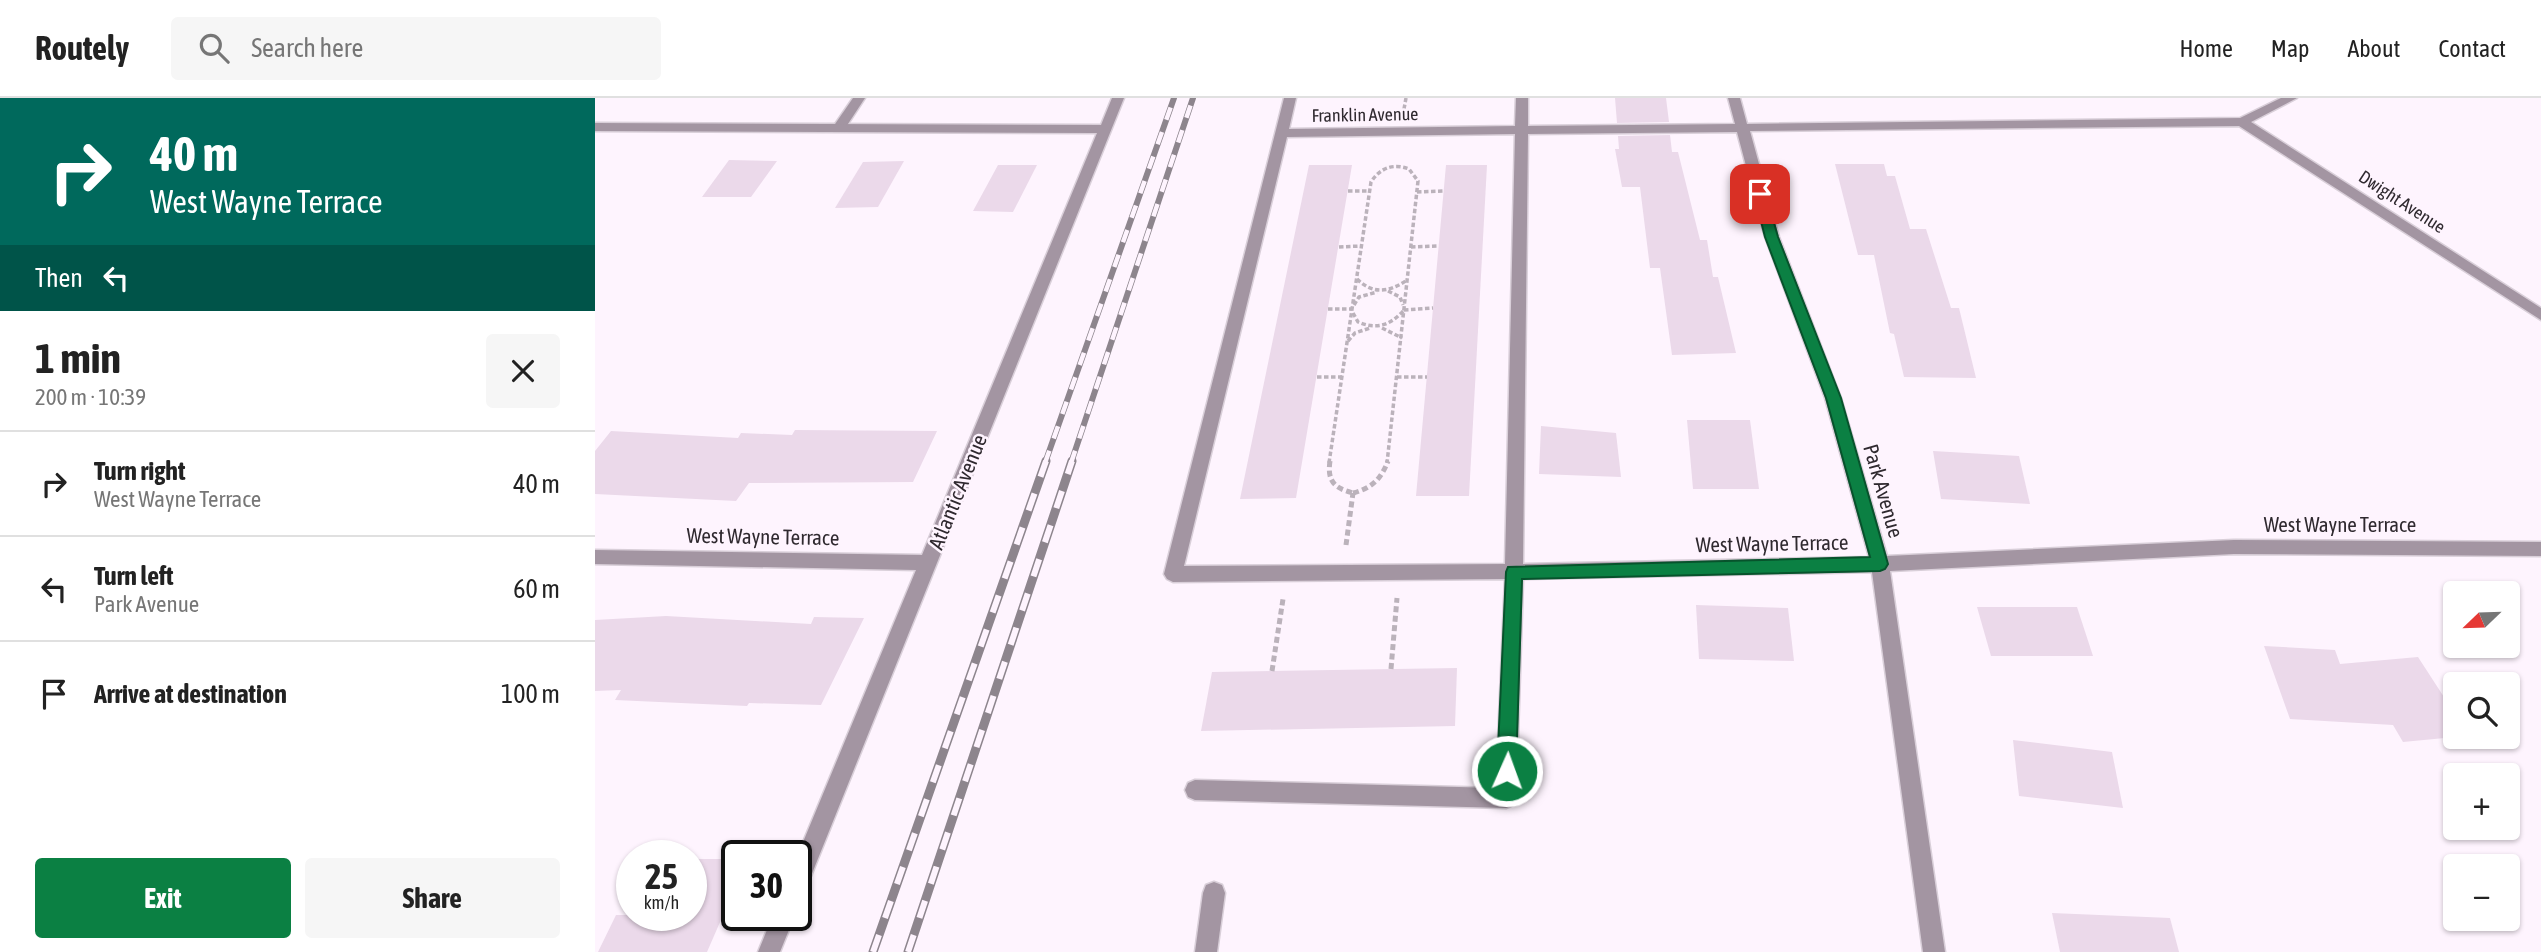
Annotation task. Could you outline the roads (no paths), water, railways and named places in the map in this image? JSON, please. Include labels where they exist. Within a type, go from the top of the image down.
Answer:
[{"type":"street","points":[[839,127],[859,98]]},
{"type":"street","name":"Atlantic Avenue","points":[[812,847],[1118,98]]},
{"type":"street","points":[[1281,133],[1290,98]]},
{"type":"street","points":[[1195,790],[1506,798],[1514,572],[1522,98]]},
{"type":"street","name":"Park Avenue","points":[[1734,98],[1772,237],[1833,398],[1880,564],[1928,893],[1934,952]]},
{"type":"street","points":[[2242,122],[2291,98]]},
{"type":"street","name":"Franklin Avenue","points":[[1281,133],[2242,122]]},
{"type":"street","name":"Dwight Avenue","points":[[2242,122],[2541,315]]},
{"type":"street","points":[[595,127],[1105,129]]},
{"type":"street","name":"West Wayne Terrace","points":[[1281,133],[1173,574],[1514,572],[1880,564],[2234,547],[2541,549]]},
{"type":"street","name":"West Wayne Terrace","points":[[595,557],[929,563]]},
{"type":"street","points":[[1206,952],[1214,893]]},
{"type":"street","points":[[769,952],[778,931]]},
{"type":"railway","points":[[1045,463],[1174,98]]},
{"type":"railway","points":[[1071,463],[1193,98]]},
{"type":"railway","points":[[873,952],[1046,461]]},
{"type":"railway","points":[[908,952],[1072,461]]}]
